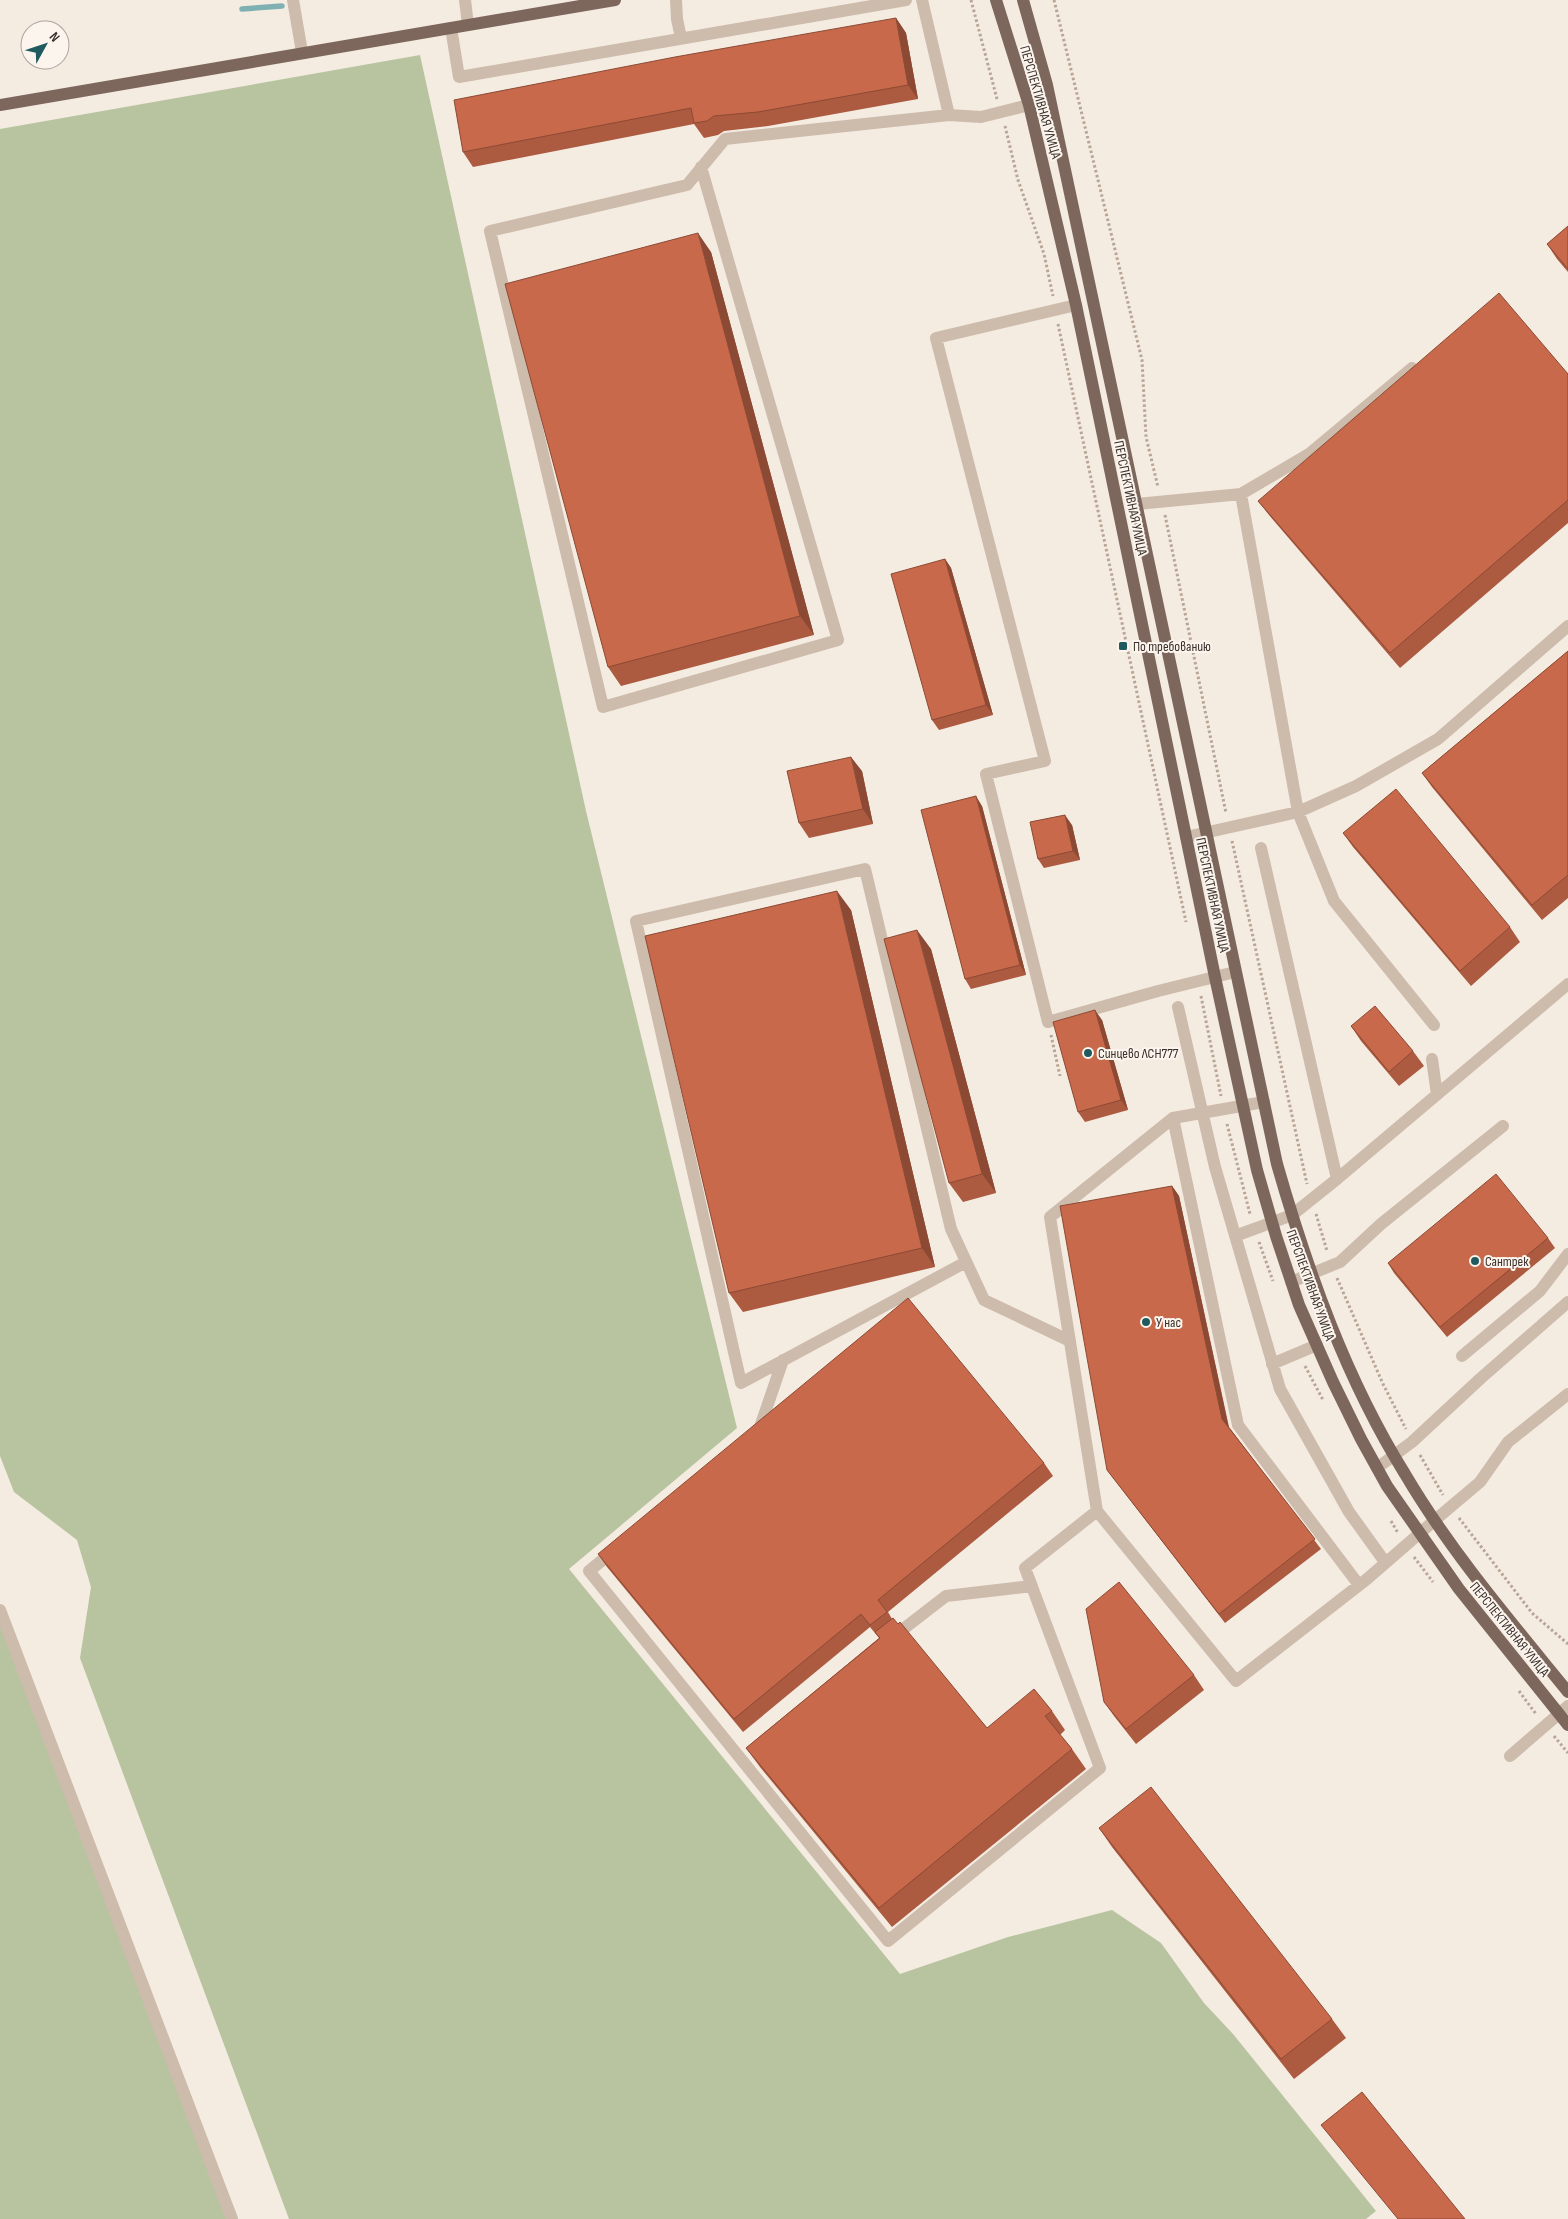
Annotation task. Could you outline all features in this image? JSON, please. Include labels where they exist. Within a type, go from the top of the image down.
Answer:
[{"type":"main road","points":[[0,105],[615,0]]},
{"type":"main road","name":"ПЕРСПЕКТИВНАЯ УЛИЦА","points":[[996,0],[1029,105],[1076,305],[1215,977],[1257,1170],[1291,1282],[1333,1382],[1377,1468],[1419,1534],[1459,1589],[1563,1710],[1568,1724]]},
{"type":"main road","name":"ПЕРСПЕКТИВНАЯ УЛИЦА","points":[[1023,0],[1047,85],[1235,972],[1277,1164],[1292,1215],[1312,1273],[1352,1374],[1394,1456],[1435,1520],[1476,1577],[1568,1692]]},
{"type":"lane","points":[[293,0],[302,52]]},
{"type":"lane","points":[[465,0],[468,26]]},
{"type":"lane","points":[[676,0],[681,38]]},
{"type":"lane","points":[[452,28],[459,77],[906,0]]},
{"type":"lane","points":[[922,0],[948,115]]},
{"type":"lane","points":[[702,167],[838,640],[603,707],[490,231],[687,185],[725,139],[948,115],[981,117],[1029,105]]},
{"type":"lane","points":[[1076,305],[936,338],[1044,761],[986,774],[1048,1022],[1235,972]]},
{"type":"lane","points":[[1137,504],[1241,494],[1309,454],[1420,362]]},
{"type":"lane","points":[[1241,494],[1298,812],[1334,901],[1434,1025]]},
{"type":"lane","points":[[1186,837],[1298,812],[1356,786],[1438,739],[1568,626]]},
{"type":"lane","points":[[1261,848],[1337,1179]]},
{"type":"lane","points":[[966,1262],[742,1382],[636,921],[865,869],[951,1229],[984,1300],[1070,1342]]},
{"type":"lane","points":[[1235,1236],[1292,1215],[1568,984]]},
{"type":"lane","points":[[1178,1007],[1201,1113],[1280,1389],[1349,1512],[1386,1562]]},
{"type":"lane","points":[[1432,1059],[1437,1095]]},
{"type":"lane","points":[[1264,1102],[1173,1118],[1050,1217],[1097,1511],[1236,1681],[1359,1585],[1480,1482],[1508,1442],[1568,1394]]},
{"type":"lane","points":[[1173,1118],[1238,1426],[1359,1585]]},
{"type":"lane","points":[[1291,1282],[1340,1262],[1381,1224],[1503,1126]]},
{"type":"lane","points":[[1462,1356],[1540,1290],[1568,1254]]},
{"type":"lane","points":[[1377,1468],[1412,1442],[1481,1378],[1568,1302]]},
{"type":"lane","points":[[1272,1364],[1317,1346]]},
{"type":"lane","points":[[744,1442],[759,1430],[783,1360]]},
{"type":"lane","points":[[626,1540],[589,1571],[744,1755],[888,1941],[1100,1768],[1025,1568],[1097,1511]]},
{"type":"lane","points":[[885,1644],[946,1596],[1032,1586]]},
{"type":"lane","points":[[0,1610],[232,2219]]},
{"type":"lane","points":[[1510,1756],[1563,1710]]},
{"type":"path","points":[[971,0],[977,24]]},
{"type":"path","points":[[1048,1022],[1060,1076]]},
{"type":"green space","points":[[420,55],[586,811],[737,1428],[569,1569],[900,1974],[1008,1937],[1112,1910],[1161,1943],[1204,2003],[1233,2034],[1376,2211],[1366,2219],[289,2219],[80,1658],[91,1587],[77,1540],[14,1492],[0,1456],[0,129]]},
{"type":"green space","points":[[0,1616],[228,2219],[0,2219]]},
{"type":"building","points":[[896,18],[908,85],[758,112],[714,116],[707,121],[694,123],[691,108],[463,152],[454,100],[675,57]]},
{"type":"building","points":[[1568,226],[1568,269],[1547,244]]},
{"type":"building","points":[[698,233],[800,616],[608,667],[505,284]]},
{"type":"building","points":[[1499,293],[1568,374],[1568,500],[1390,653],[1258,501]]},
{"type":"building","points":[[945,559],[986,705],[932,720],[891,574]]},
{"type":"building","points":[[1568,651],[1568,875],[1532,905],[1422,773]]},
{"type":"building","points":[[851,757],[863,809],[799,823],[787,771]]},
{"type":"building","points":[[1396,789],[1510,927],[1460,971],[1343,833]]},
{"type":"building","points":[[976,796],[1020,965],[965,979],[921,810]]},
{"type":"building","points":[[1065,815],[1073,851],[1038,859],[1030,822]]},
{"type":"building","points":[[837,891],[922,1248],[729,1293],[645,936]]},
{"type":"building","points":[[917,930],[982,1174],[949,1183],[884,939]]},
{"type":"building","points":[[1375,1006],[1413,1051],[1389,1072],[1351,1026]]},
{"type":"building","name":"Синцево ЛСН777","points":[[1095,1010],[1121,1100],[1078,1112],[1053,1022]]},
{"type":"building","name":"Сантрек","points":[[1496,1174],[1548,1238],[1440,1327],[1388,1263]]},
{"type":"building","name":"У нас","points":[[1172,1186],[1222,1419],[1315,1539],[1219,1614],[1107,1470],[1060,1206]]},
{"type":"building","points":[[908,1298],[1044,1463],[878,1600],[887,1612],[870,1625],[861,1614],[734,1719],[598,1554]]},
{"type":"building","points":[[1119,1582],[1194,1675],[1126,1729],[1104,1702],[1086,1609]]},
{"type":"building","points":[[893,1618],[898,1624],[900,1622],[987,1728],[1034,1689],[1052,1711],[1045,1716],[1072,1749],[879,1908],[746,1748],[880,1638],[875,1632]]},
{"type":"building","points":[[1151,1787],[1332,2019],[1281,2059],[1099,1828]]},
{"type":"building","points":[[1362,2092],[1465,2219],[1398,2219],[1321,2125]]},
{"type":"waterway","points":[[242,9],[282,6]]},
{"type":"place","name":"По требованию","points":[[1123,646]]},
{"type":"place","name":"Синцево ЛСН777","points":[[1088,1053]]},
{"type":"place","name":"Сантрек","points":[[1475,1261]]},
{"type":"place","name":"У нас","points":[[1146,1322]]}]
